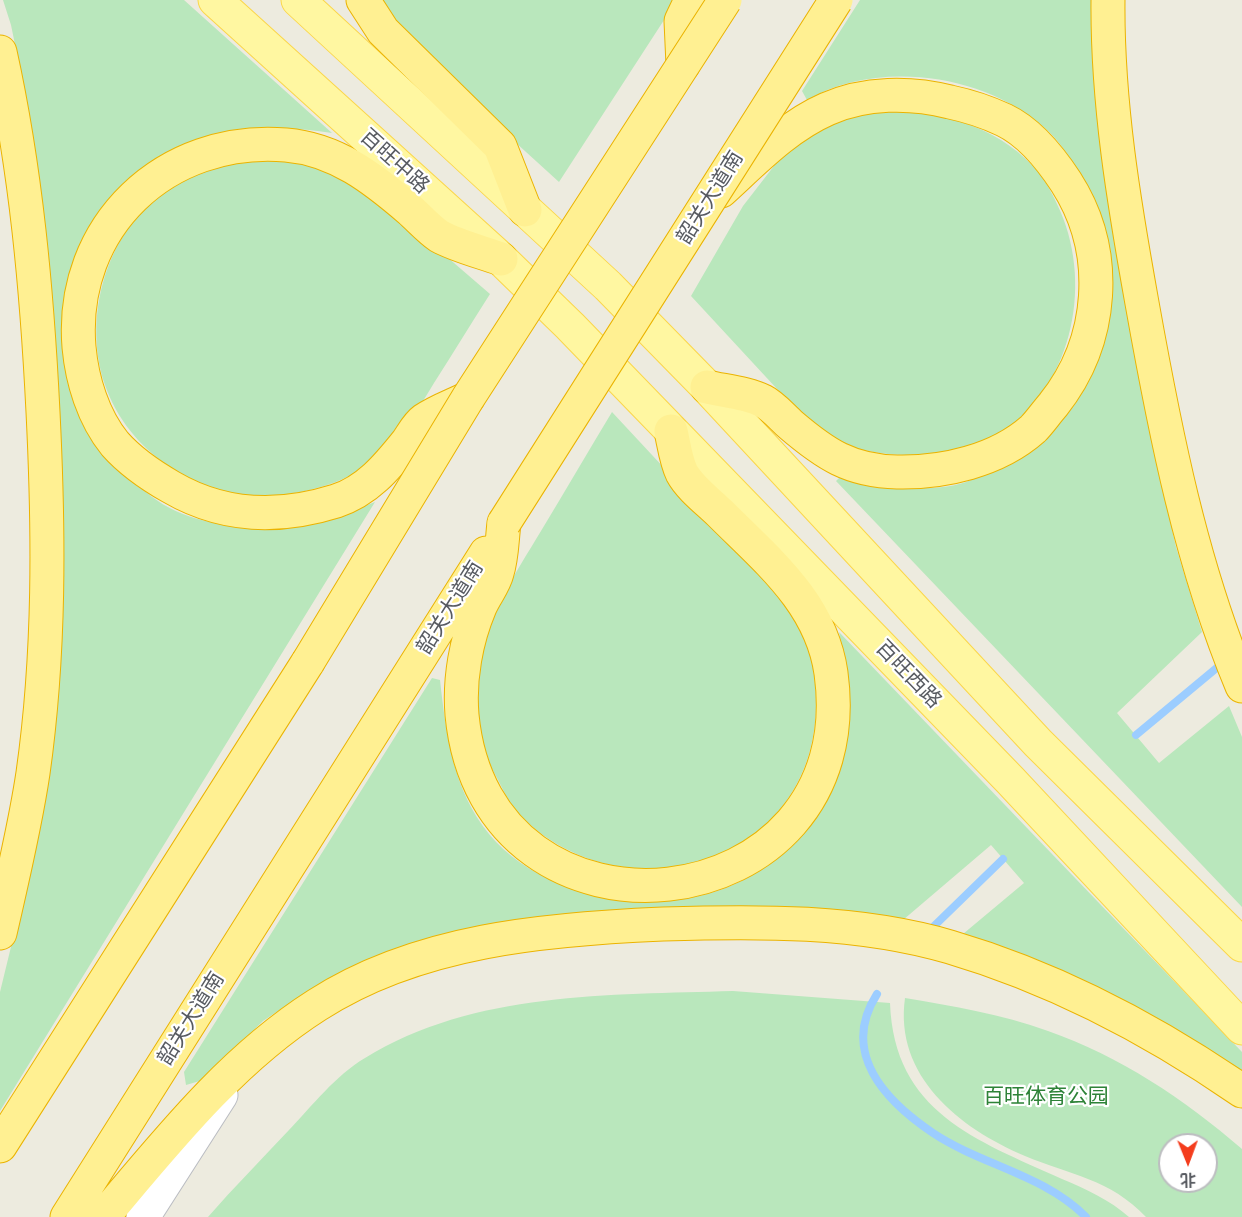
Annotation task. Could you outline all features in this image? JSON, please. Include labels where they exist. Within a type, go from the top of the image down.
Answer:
[{"type":"highway","points":[[363,0],[383,31],[500,146],[525,210]]},
{"type":"highway","points":[[683,65],[681,21],[691,0]]},
{"type":"highway","points":[[0,1146],[308,662],[468,399],[725,0]]},
{"type":"highway","name":"韶关大道南","points":[[67,1217],[836,0]]},
{"type":"highway","points":[[1108,0],[1115,131],[1133,252],[1165,431],[1206,585],[1242,686]]},
{"type":"highway","points":[[0,52],[13,114],[33,268],[49,548],[43,673],[33,774],[0,933]]},
{"type":"highway","points":[[708,387],[763,400],[820,450],[849,465],[874,471],[898,472],[952,468],[980,459],[1033,429],[1066,388],[1086,345],[1095,310],[1095,256],[1088,225],[1074,195],[1057,168],[1031,140],[1006,121],[971,107],[936,98],[878,96],[849,101],[810,117],[776,140],[710,201]]},
{"type":"highway","points":[[468,399],[423,421],[390,462],[355,493],[336,501],[276,515],[242,513],[187,496],[135,464],[114,442],[101,421],[84,380],[78,314],[90,266],[117,212],[132,196],[161,173],[198,156],[259,144],[288,145],[315,150],[369,175],[440,236],[501,259]]},
{"type":"highway","points":[[504,524],[497,573],[470,632],[465,661],[462,716],[473,767],[484,794],[498,814],[520,839],[548,862],[584,876],[623,885],[666,886],[706,879],[749,860],[777,839],[807,800],[824,767],[832,735],[834,704],[827,648],[813,614],[794,590],[682,474],[671,431]]},
{"type":"highway","points":[[103,1217],[164,1146],[241,1064],[317,1004],[375,975],[436,954],[564,929],[710,921],[854,930],[947,946],[1001,964],[1122,1016],[1167,1042],[1242,1091]]},
{"type":"main road","name":"百旺中路","points":[[215,0],[501,259],[570,326]]},
{"type":"main road","points":[[298,0],[608,286],[708,387],[1038,743],[1242,945]]},
{"type":"main road","name":"百旺西路","points":[[570,326],[1010,780],[1242,1028]]},
{"type":"street","points":[[143,1217],[241,1064]]},
{"type":"green space","points":[[3,0],[184,0],[332,133],[299,129],[265,129],[232,133],[199,141],[169,154],[141,171],[116,192],[85,236],[75,262],[75,272],[119,461],[125,474],[136,485],[170,508],[197,519],[227,525],[289,524],[320,519],[375,502],[0,1111],[0,992],[28,877],[63,607],[62,493],[26,98],[11,25]]},
{"type":"green space","points":[[376,0],[677,0],[559,182],[426,61]]},
{"type":"green space","points":[[860,0],[1092,0],[1151,435],[1176,547],[1202,632],[1117,713],[1159,763],[1229,706],[1242,737],[1242,907],[836,481],[841,476],[909,487],[927,488],[961,484],[999,464],[1064,416],[1094,203],[1072,160],[1049,132],[1016,107],[988,93],[958,83],[927,78],[895,77],[864,80],[834,87],[807,100],[802,91]]},
{"type":"green space","points":[[885,110],[945,117],[965,123],[1001,140],[1018,152],[1040,174],[1055,199],[1068,234],[1074,265],[1075,296],[1071,328],[1061,358],[1047,386],[1028,411],[996,437],[966,448],[926,454],[893,455],[862,450],[826,440],[810,427],[691,296],[743,206],[784,153],[818,130],[851,115]]},
{"type":"green space","points":[[287,158],[337,172],[389,207],[490,294],[408,423],[377,459],[346,478],[313,489],[289,494],[260,496],[232,493],[204,485],[178,472],[155,456],[134,435],[117,412],[105,385],[98,357],[96,327],[100,298],[107,269],[120,242],[136,218],[157,197],[181,180],[206,169],[233,163]]},
{"type":"green space","points":[[612,412],[800,614],[813,666],[816,701],[813,736],[809,754],[790,796],[761,829],[725,852],[685,865],[642,869],[600,862],[559,845],[523,818],[512,805],[491,765],[479,722],[476,692],[479,663],[496,610],[512,579]]},
{"type":"green space","points":[[839,632],[1242,1052],[1242,1073],[1176,1030],[1108,992],[1036,960],[963,934],[1024,883],[991,845],[903,920],[615,911],[563,914],[504,923],[311,989],[263,1021],[203,1080],[186,1085],[184,1072],[432,678],[440,680],[453,761],[467,799],[489,834],[514,858],[544,877],[577,890],[613,898],[650,901],[687,898],[721,890],[765,867],[799,836],[818,811],[839,766],[846,728],[845,671]]},
{"type":"green space","points":[[733,991],[890,1003],[895,1040],[906,1071],[924,1096],[945,1117],[971,1135],[999,1150],[1097,1195],[1129,1217],[208,1217],[334,1082],[365,1058],[407,1036],[451,1020],[497,1008],[544,1001],[591,996]]},
{"type":"green space","name":"百旺体育公园","points":[[905,998],[995,1015],[1075,1041],[1101,1053],[1174,1096],[1242,1149],[1242,1217],[1146,1217],[1132,1204],[1104,1186],[1025,1156],[977,1130],[936,1096],[921,1075],[910,1052],[904,1026]]},
{"type":"waterway","points":[[1136,735],[1219,666]]},
{"type":"waterway","points":[[931,929],[1003,859]]},
{"type":"waterway","points":[[877,994],[867,1015],[863,1036],[866,1055],[873,1073],[898,1106],[933,1133],[971,1154],[1032,1180],[1070,1203],[1086,1217]]}]
